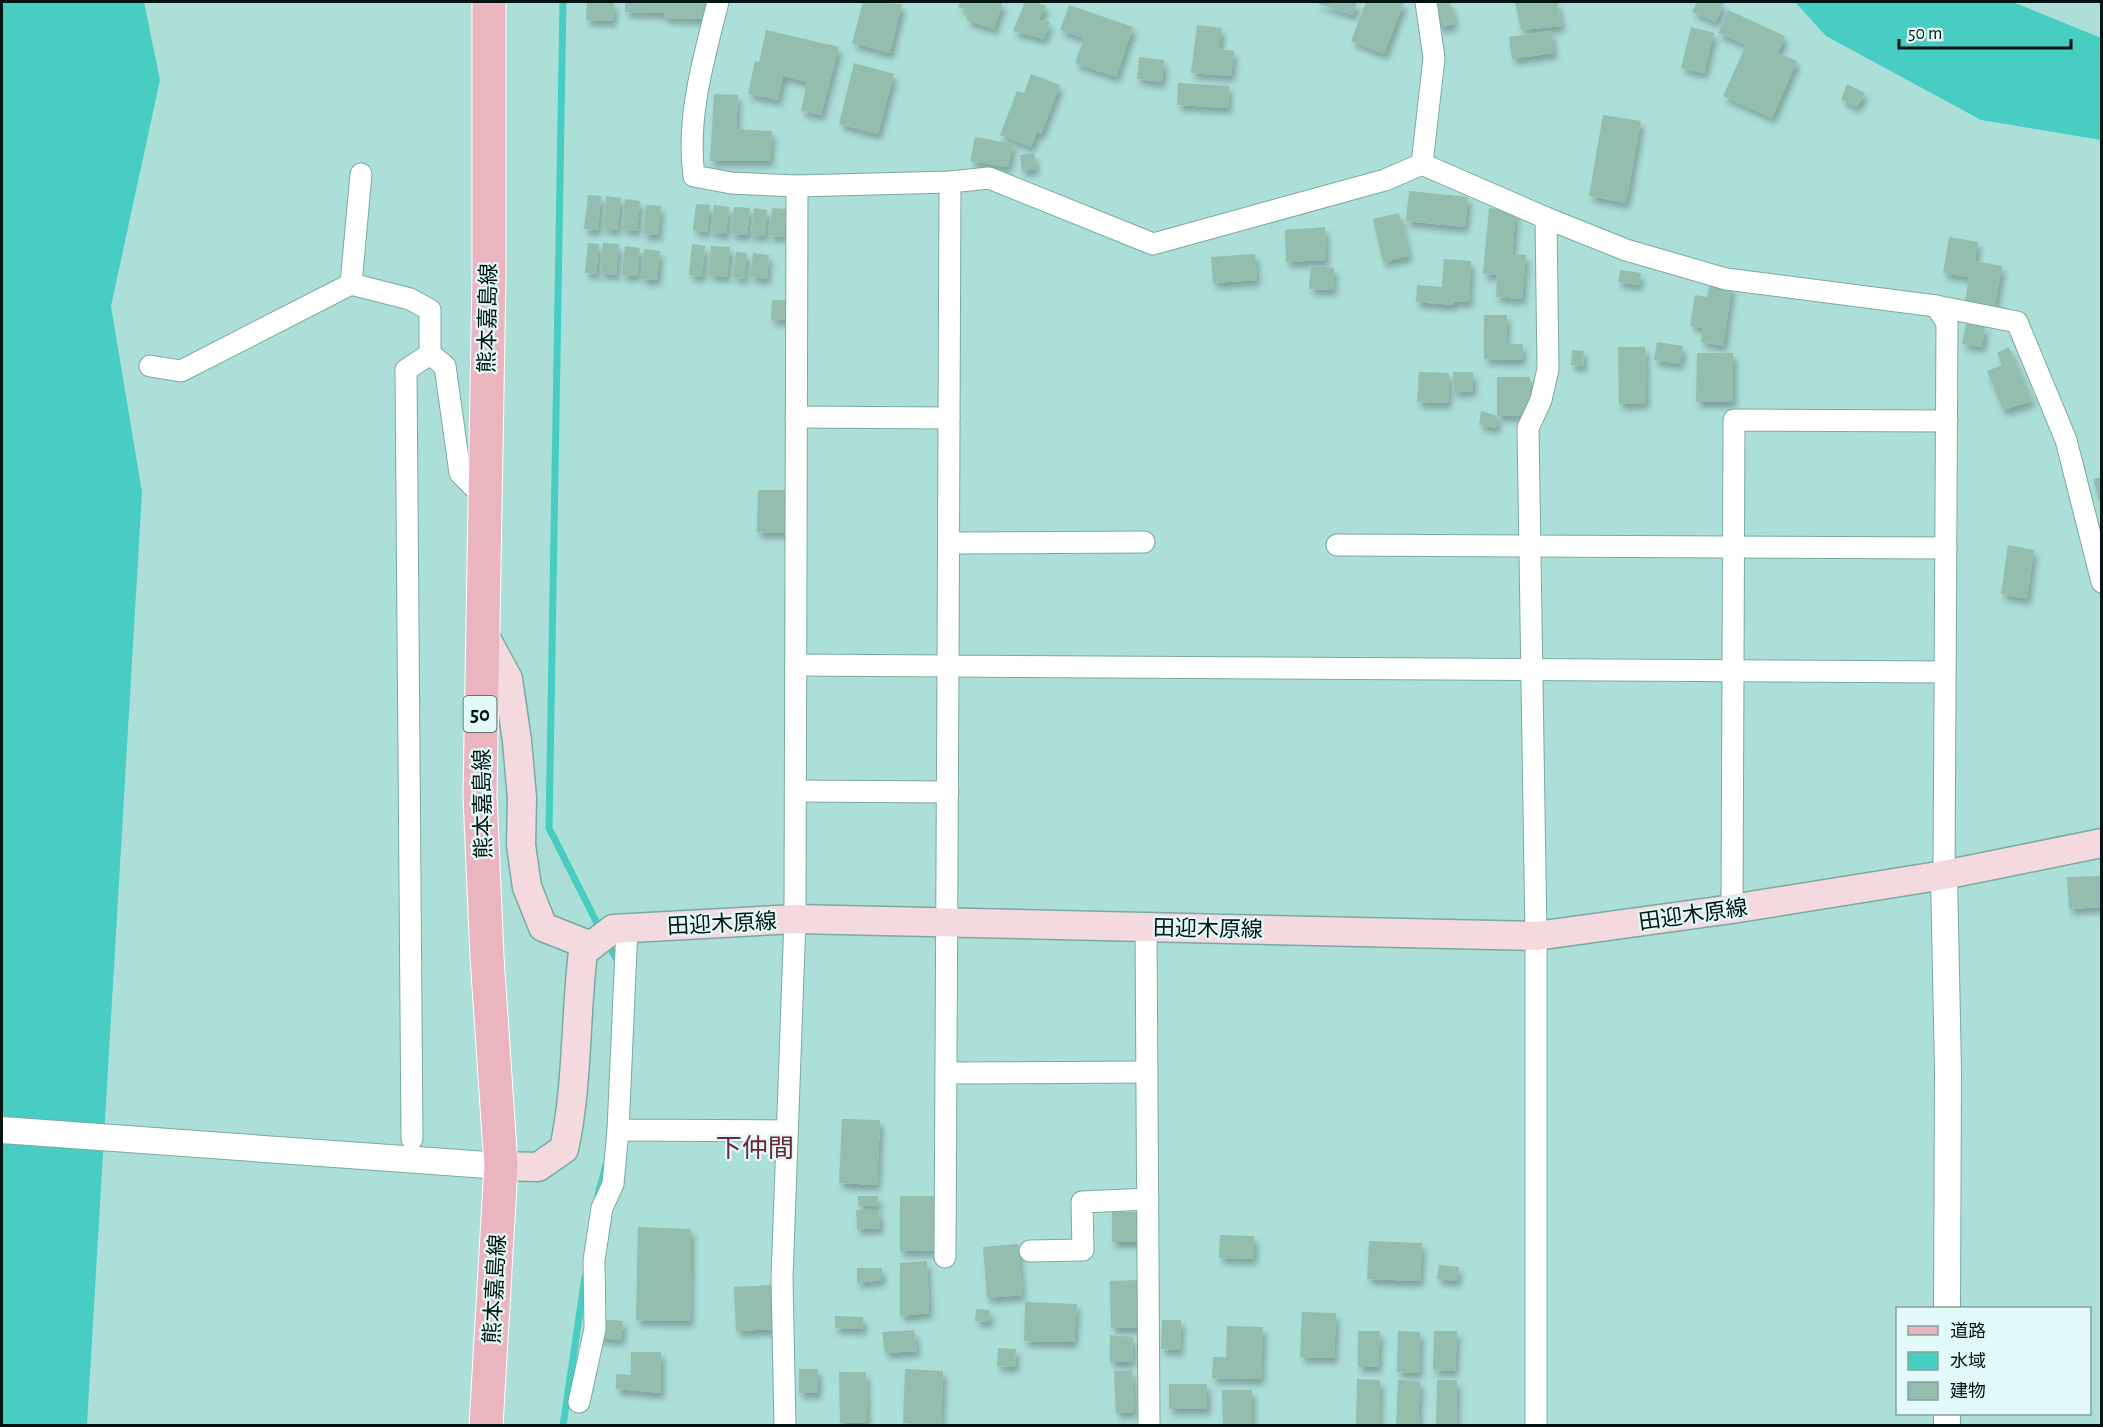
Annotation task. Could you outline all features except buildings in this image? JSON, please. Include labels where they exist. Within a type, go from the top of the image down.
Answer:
[{"type":"main road","name":"熊本嘉島線","points":[[489,2],[489,276],[481,628],[480,796],[487,957],[486,1165],[489,1418]]},
{"type":"main road","points":[[481,628],[508,679],[522,798],[521,845],[527,887],[543,927],[610,934]]},
{"type":"main road","name":"田迎木原線","points":[[610,934],[795,919],[1536,936],[1732,909],[1944,875],[2102,843]]},
{"type":"main road","points":[[486,1165],[538,1167],[564,1149],[571,1118],[577,998],[583,952],[610,934]]},
{"type":"street","points":[[718,2],[698,85],[691,159],[694,176],[731,183],[797,186],[950,182],[989,178],[1153,244],[1385,180],[1422,164],[1546,219],[1626,250],[1726,279],[1936,306],[2017,322],[2066,440],[2102,582]]},
{"type":"street","points":[[1422,164],[1434,58],[1426,2]]},
{"type":"street","points":[[351,284],[361,174]]},
{"type":"street","points":[[945,1257],[950,182]]},
{"type":"street","points":[[785,1425],[782,1278],[795,919],[797,186]]},
{"type":"street","points":[[1536,1425],[1536,936],[1528,428],[1541,400],[1548,369],[1546,219]]},
{"type":"street","points":[[150,366],[181,371],[351,284],[410,298],[430,310],[430,354]]},
{"type":"street","points":[[1936,306],[1947,323],[1944,875],[1948,1071],[1947,1307]]},
{"type":"street","points":[[430,354],[445,366],[460,473],[484,497]]},
{"type":"street","points":[[412,1139],[406,370],[430,354]]},
{"type":"street","points":[[796,417],[949,418]]},
{"type":"street","points":[[1732,909],[1734,420],[1947,421]]},
{"type":"street","points":[[949,543],[1144,542]]},
{"type":"street","points":[[1337,545],[1946,548]]},
{"type":"street","points":[[796,665],[1945,672]]},
{"type":"street","points":[[796,791],[948,792]]},
{"type":"street","points":[[1146,927],[1149,1425]]},
{"type":"street","points":[[579,1402],[595,1329],[594,1260],[602,1208],[613,1184],[618,1130],[610,934]]},
{"type":"street","points":[[946,1073],[1147,1072]]},
{"type":"street","points":[[2,1130],[486,1165]]},
{"type":"street","points":[[618,1130],[787,1131]]},
{"type":"street","points":[[1030,1251],[1083,1250],[1082,1202],[1148,1199]]},
{"type":"water","points":[[2,2],[144,2],[160,80],[111,306],[142,492],[87,1425],[2,1426]]},
{"type":"water","points":[[1795,2],[2013,2],[2101,38],[2101,140],[1981,120],[1826,36]]},
{"type":"waterway","points":[[563,2],[549,828],[601,931]]},
{"type":"waterway","points":[[606,941],[619,963]]},
{"type":"waterway","points":[[598,1195],[606,1165]]},
{"type":"waterway","points":[[563,1426],[585,1277]]},
{"type":"district","name":"下仲間","points":[[755,1148]]}]
